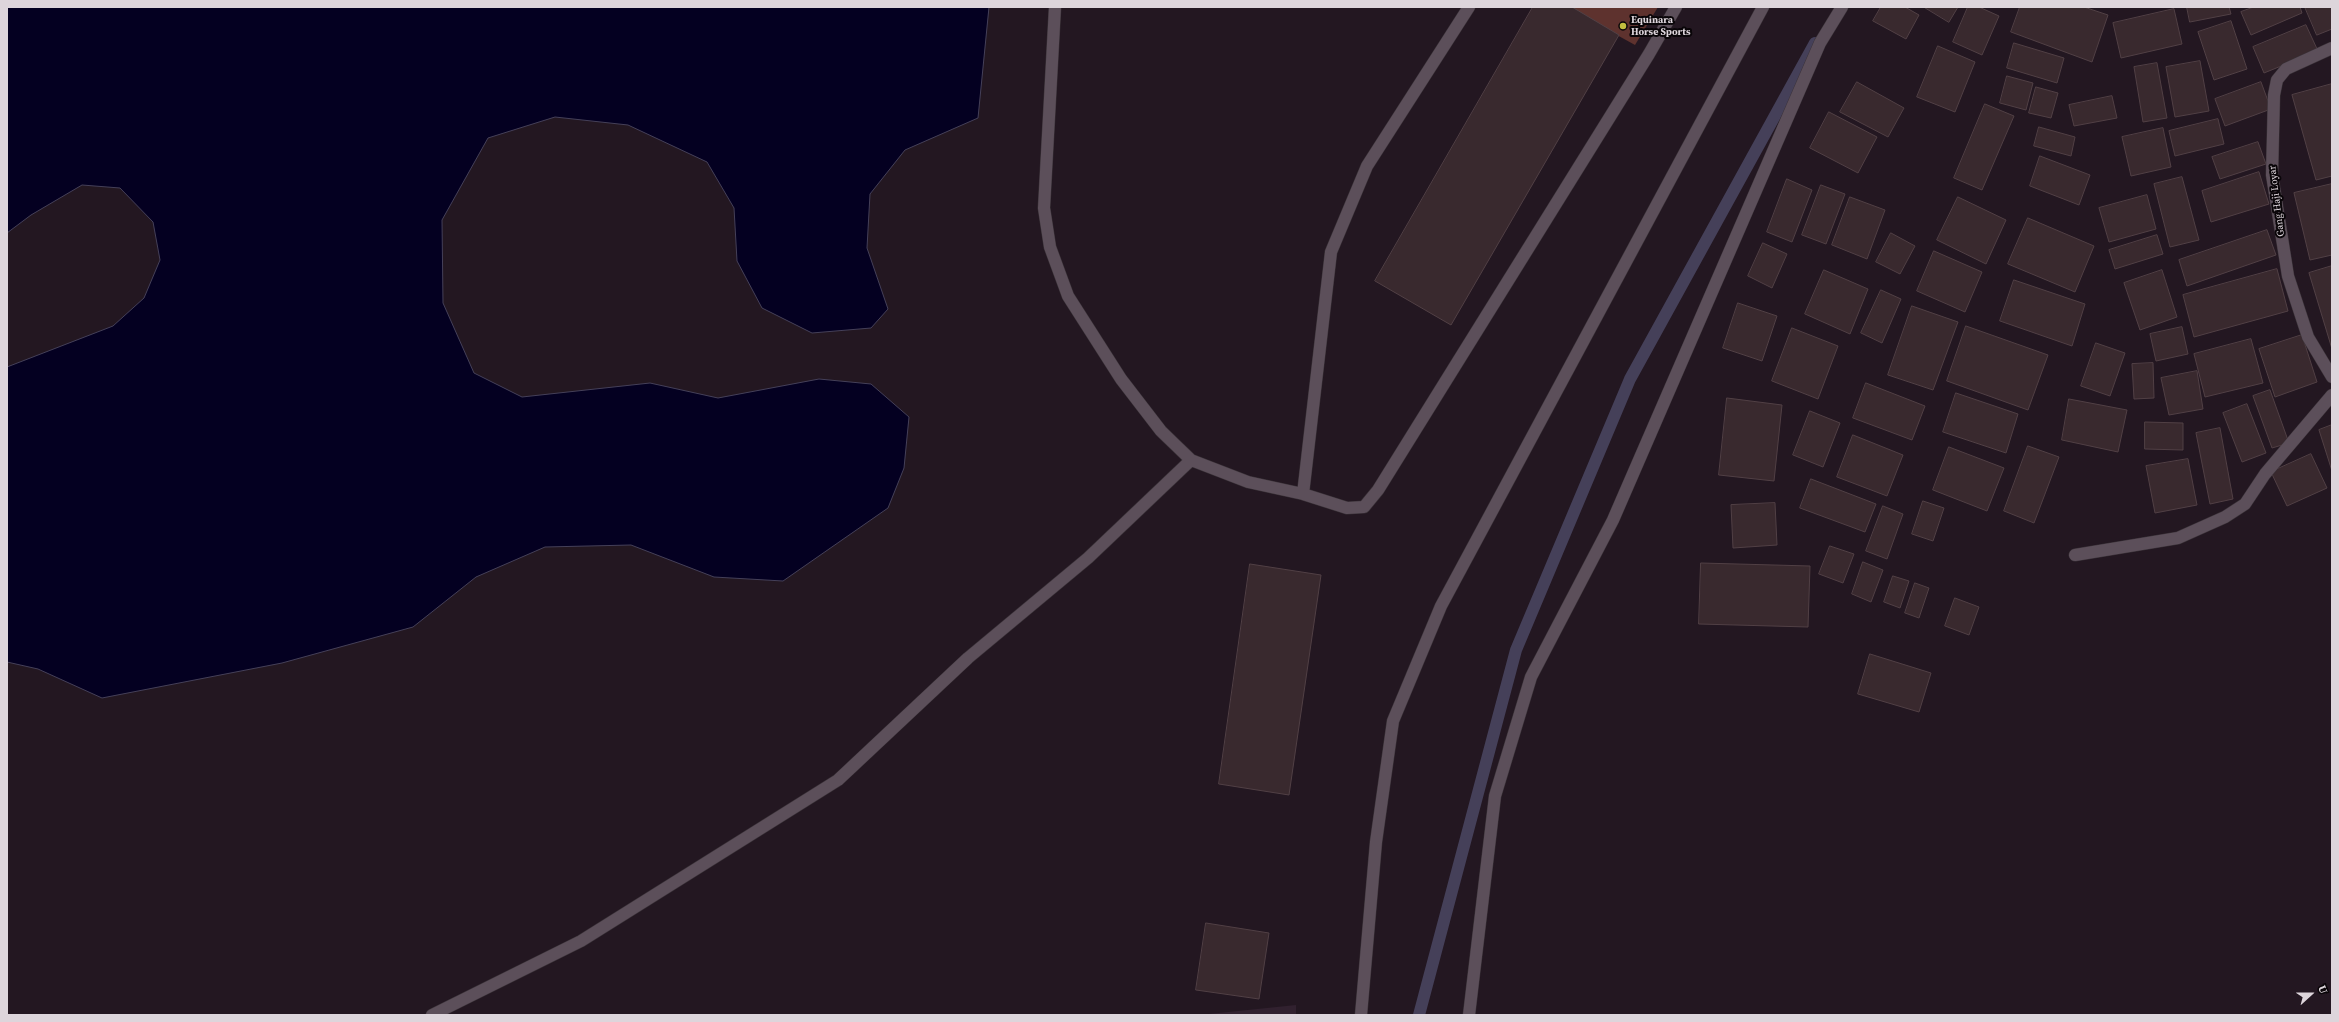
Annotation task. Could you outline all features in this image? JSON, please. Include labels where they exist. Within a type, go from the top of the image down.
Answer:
[{"type":"street","points":[[1055,7],[1044,208],[1050,247],[1068,296],[1122,379],[1161,431],[1191,460],[1248,482],[1303,494],[1347,508],[1364,507],[1378,490],[1649,54],[1676,7]]},
{"type":"street","points":[[1303,494],[1331,252],[1367,166],[1469,7]]},
{"type":"street","points":[[1361,1015],[1376,842],[1393,721],[1441,606],[1763,7]]},
{"type":"street","points":[[1469,1015],[1495,796],[1531,677],[1613,520],[1820,43],[1842,7]]},
{"type":"street","name":"Gang Haji Loyar","points":[[2332,48],[2286,69],[2277,80],[2274,95],[2272,175],[2288,276],[2308,337],[2332,377]]},
{"type":"street","points":[[2075,555],[2178,538],[2225,517],[2245,504],[2265,474],[2332,396]]},
{"type":"street","points":[[432,1015],[581,941],[838,780],[968,658],[1088,558],[1191,460]]},
{"type":"shaded area","name":"Equinara Horse Sports","points":[[1566,7],[1658,7],[1635,45]]},
{"type":"shaded area","points":[[1296,1005],[1296,1015],[1199,1015]]},
{"type":"water","points":[[7,7],[989,7],[978,118],[905,150],[870,194],[867,248],[888,309],[871,328],[812,333],[762,308],[737,261],[734,208],[707,162],[628,125],[555,117],[488,138],[442,220],[443,303],[474,373],[522,397],[650,383],[718,398],[819,379],[871,384],[909,417],[904,468],[888,508],[783,581],[714,577],[631,545],[545,547],[476,577],[413,627],[282,663],[102,698],[38,669],[7,662],[7,367],[113,326],[144,298],[160,260],[153,222],[120,188],[82,185],[31,215],[7,233]]},
{"type":"building","points":[[1533,7],[1572,7],[1619,35],[1451,325],[1375,281]]},
{"type":"building","points":[[1881,7],[1905,7],[1919,15],[1906,39],[1873,21]]},
{"type":"building","points":[[1924,7],[1958,7],[1949,22]]},
{"type":"building","points":[[1968,7],[1979,7],[1999,16],[1982,55],[1953,42]]},
{"type":"building","points":[[2020,7],[2084,7],[2108,15],[2092,62],[2011,32]]},
{"type":"building","points":[[2187,7],[2229,7],[2231,14],[2190,22]]},
{"type":"building","points":[[2254,7],[2300,7],[2302,13],[2251,35],[2241,12]]},
{"type":"building","points":[[2305,7],[2332,7],[2332,29],[2317,35]]},
{"type":"building","points":[[2174,9],[2182,44],[2121,58],[2113,23]]},
{"type":"building","points":[[2231,21],[2247,69],[2214,80],[2198,32]]},
{"type":"building","points":[[2306,25],[2318,51],[2264,73],[2253,47]]},
{"type":"building","points":[[2014,43],[2064,58],[2057,83],[2007,68]]},
{"type":"building","points":[[1938,46],[1975,62],[1955,112],[1917,97]]},
{"type":"building","points":[[2200,61],[2209,111],[2175,117],[2166,67]]},
{"type":"building","points":[[2157,63],[2167,118],[2143,122],[2134,67]]},
{"type":"building","points":[[2007,76],[2033,83],[2026,110],[2000,103]]},
{"type":"building","points":[[1857,82],[1904,108],[1888,137],[1840,112]]},
{"type":"building","points":[[2261,82],[2271,109],[2225,126],[2215,99]]},
{"type":"building","points":[[2332,84],[2332,176],[2316,180],[2292,95]]},
{"type":"building","points":[[2036,87],[2058,93],[2051,118],[2029,113]]},
{"type":"building","points":[[2112,96],[2117,118],[2074,126],[2069,105]]},
{"type":"building","points":[[1985,104],[2014,116],[1982,190],[1954,178]]},
{"type":"building","points":[[1829,112],[1877,137],[1858,173],[1810,148]]},
{"type":"building","points":[[2218,119],[2224,144],[2175,156],[2169,131]]},
{"type":"building","points":[[2039,127],[2075,137],[2071,156],[2034,146]]},
{"type":"building","points":[[2163,128],[2171,167],[2131,176],[2122,137]]},
{"type":"building","points":[[2258,142],[2266,164],[2220,179],[2212,157]]},
{"type":"building","points":[[2040,156],[2090,175],[2079,205],[2030,186]]},
{"type":"building","points":[[2259,172],[2269,204],[2211,222],[2202,191]]},
{"type":"building","points":[[2182,177],[2199,240],[2170,247],[2154,184]]},
{"type":"building","points":[[1787,179],[1812,190],[1792,242],[1767,232]]},
{"type":"building","points":[[2332,184],[2332,255],[2310,260],[2294,193]]},
{"type":"building","points":[[1821,185],[1845,194],[1826,244],[1802,235]]},
{"type":"building","points":[[2147,195],[2156,229],[2109,242],[2099,208]]},
{"type":"building","points":[[1850,197],[1885,210],[1867,259],[1832,245]]},
{"type":"building","points":[[1958,197],[2006,220],[1986,264],[1937,240]]},
{"type":"building","points":[[2028,218],[2094,246],[2075,292],[2008,264]]},
{"type":"building","points":[[2267,230],[2276,255],[2187,286],[2179,260]]},
{"type":"building","points":[[1891,233],[1915,246],[1900,274],[1876,262]]},
{"type":"building","points":[[2157,235],[2163,254],[2115,269],[2109,250]]},
{"type":"building","points":[[1763,243],[1787,254],[1772,288],[1748,276]]},
{"type":"building","points":[[1934,251],[1982,272],[1965,312],[1917,291]]},
{"type":"building","points":[[2332,266],[2332,349],[2309,273]]},
{"type":"building","points":[[2277,269],[2288,311],[2194,337],[2183,295]]},
{"type":"building","points":[[1824,270],[1868,289],[1850,334],[1805,314]]},
{"type":"building","points":[[2162,270],[2177,317],[2140,330],[2124,283]]},
{"type":"building","points":[[2014,280],[2085,304],[2072,346],[2000,321]]},
{"type":"building","points":[[1881,290],[1901,299],[1882,343],[1861,333]]},
{"type":"building","points":[[1738,303],[1777,316],[1762,361],[1723,348]]},
{"type":"building","points":[[1912,306],[1958,322],[1933,390],[1888,375]]},
{"type":"building","points":[[1966,326],[2048,355],[2028,410],[1947,381]]},
{"type":"building","points":[[2182,327],[2188,354],[2156,361],[2150,334]]},
{"type":"building","points":[[1792,328],[1838,346],[1818,399],[1772,381]]},
{"type":"building","points":[[2302,335],[2317,382],[2275,397],[2259,349]]},
{"type":"building","points":[[2251,339],[2263,383],[2205,397],[2194,354]]},
{"type":"building","points":[[2096,343],[2125,353],[2110,396],[2081,386]]},
{"type":"building","points":[[2153,363],[2154,398],[2134,399],[2132,364]]},
{"type":"building","points":[[2197,371],[2203,409],[2169,415],[2161,378]]},
{"type":"building","points":[[1866,383],[1925,406],[1912,440],[1853,418]]},
{"type":"building","points":[[2270,390],[2289,443],[2272,448],[2253,396]]},
{"type":"building","points":[[1956,393],[2018,414],[2006,453],[1943,432]]},
{"type":"building","points":[[1727,398],[1782,405],[1774,481],[1719,475]]},
{"type":"building","points":[[2069,399],[2127,410],[2118,452],[2062,440]]},
{"type":"building","points":[[2247,404],[2266,453],[2242,462],[2223,413]]},
{"type":"building","points":[[1810,411],[1840,423],[1823,467],[1793,455]]},
{"type":"building","points":[[2145,422],[2183,423],[2183,450],[2145,449]]},
{"type":"building","points":[[2332,425],[2332,471],[2319,430]]},
{"type":"building","points":[[2220,428],[2233,499],[2210,504],[2196,433]]},
{"type":"building","points":[[1853,435],[1903,455],[1887,496],[1837,477]]},
{"type":"building","points":[[2028,446],[2059,457],[2034,523],[2004,511]]},
{"type":"building","points":[[1949,447],[2004,468],[1987,511],[1933,490]]},
{"type":"building","points":[[2311,454],[2327,488],[2287,506],[2271,472]]},
{"type":"building","points":[[2188,459],[2197,505],[2155,513],[2146,466]]},
{"type":"building","points":[[1811,479],[1876,504],[1865,532],[1800,508]]},
{"type":"building","points":[[1923,501],[1944,508],[1933,541],[1912,534]]},
{"type":"building","points":[[1775,503],[1777,545],[1733,548],[1731,505]]},
{"type":"building","points":[[1883,506],[1903,514],[1887,559],[1866,551]]},
{"type":"building","points":[[1830,546],[1854,554],[1843,583],[1819,574]]},
{"type":"building","points":[[1863,562],[1883,570],[1871,602],[1852,594]]},
{"type":"building","points":[[1701,563],[1810,566],[1808,627],[1699,624]]},
{"type":"building","points":[[1250,564],[1321,575],[1289,795],[1219,784]]},
{"type":"building","points":[[1893,576],[1909,581],[1900,608],[1884,602]]},
{"type":"building","points":[[1915,583],[1929,588],[1919,618],[1905,613]]},
{"type":"building","points":[[1955,598],[1979,607],[1969,635],[1945,626]]},
{"type":"building","points":[[1870,654],[1931,673],[1919,712],[1858,694]]},
{"type":"building","points":[[1206,923],[1269,933],[1259,999],[1196,990]]},
{"type":"waterway","points":[[1419,1015],[1516,650],[1630,379],[1815,43]]},
{"type":"place","name":"Equinara Horse Sports","points":[[1623,26]]}]
